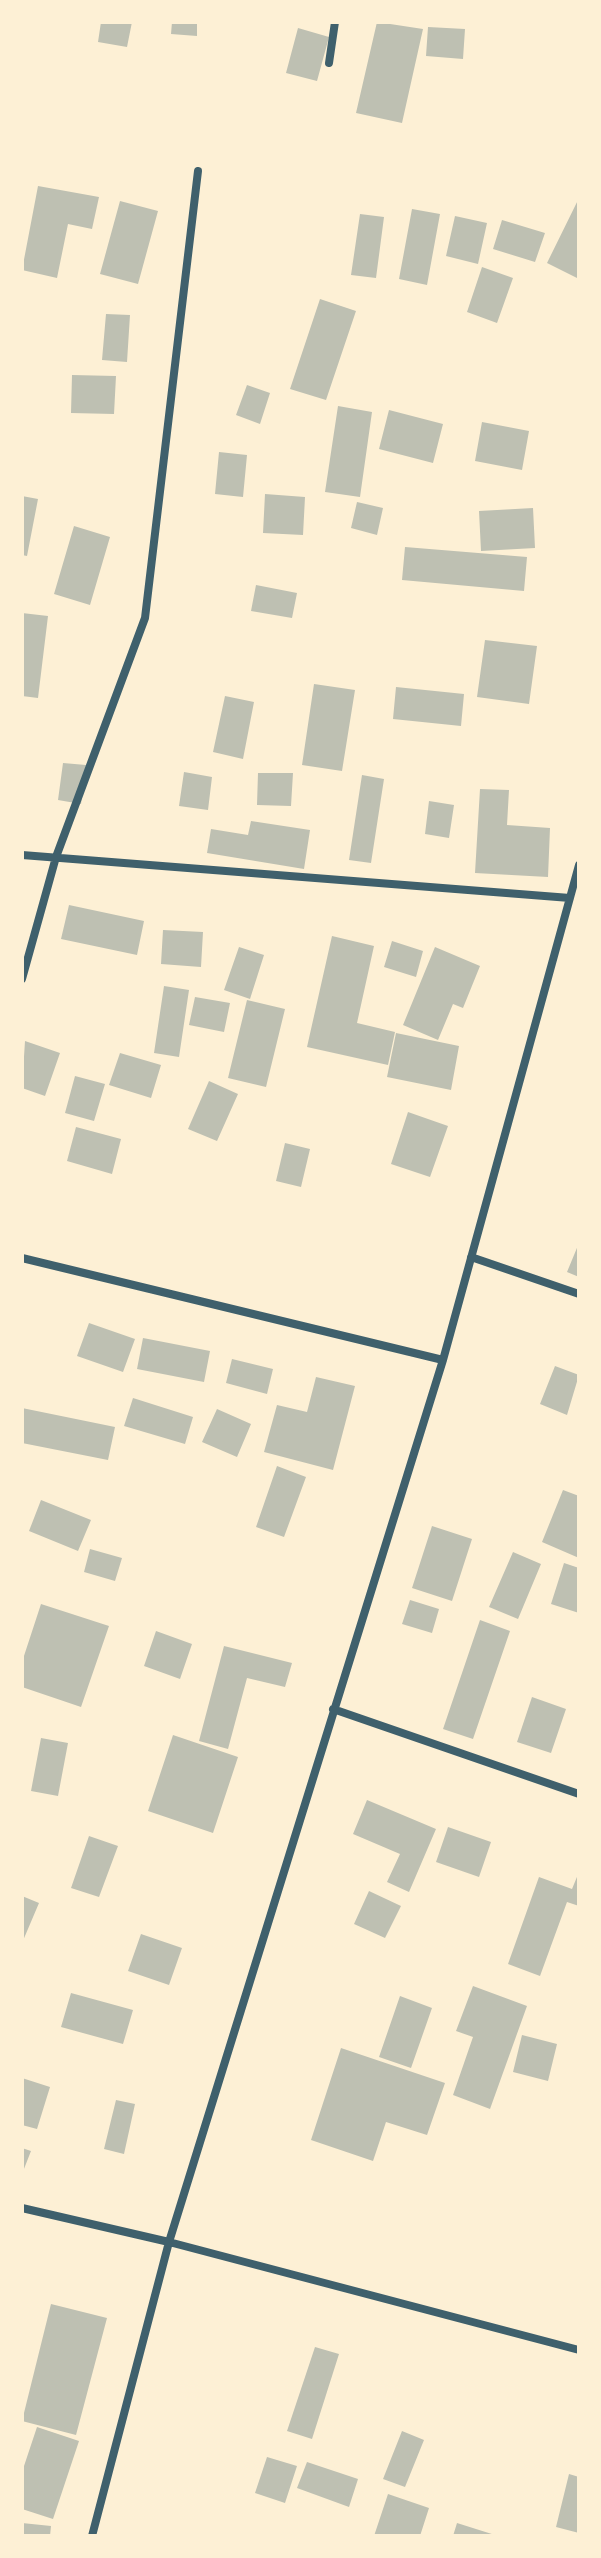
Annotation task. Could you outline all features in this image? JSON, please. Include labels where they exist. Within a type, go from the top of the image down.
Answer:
[{"type":"street","points":[[329,63],[335,22]]},
{"type":"street","points":[[22,979],[56,857],[145,618],[198,171]]},
{"type":"street","points":[[22,855],[570,898]]},
{"type":"street","points":[[92,2536],[169,2242],[443,1360],[579,865]]},
{"type":"street","points":[[471,1257],[579,1294]]},
{"type":"street","points":[[22,1258],[443,1360]]},
{"type":"street","points":[[333,1709],[579,1794]]},
{"type":"street","points":[[22,2208],[169,2242],[579,2350]]},
{"type":"building","points":[[101,22],[132,22],[127,47],[98,42]]},
{"type":"building","points":[[172,22],[197,22],[197,36],[171,34]]},
{"type":"building","points":[[377,22],[423,29],[402,123],[356,113]]},
{"type":"building","points":[[428,27],[465,29],[463,59],[426,56]]},
{"type":"building","points":[[298,28],[329,37],[317,81],[286,73]]},
{"type":"building","points":[[38,186],[99,197],[92,229],[68,224],[57,278],[22,270]]},
{"type":"building","points":[[579,198],[579,279],[547,263]]},
{"type":"building","points":[[120,201],[158,211],[138,284],[100,274]]},
{"type":"building","points":[[412,209],[440,214],[427,285],[399,279]]},
{"type":"building","points":[[360,214],[384,217],[376,278],[351,275]]},
{"type":"building","points":[[455,216],[487,223],[478,264],[446,256]]},
{"type":"building","points":[[502,220],[545,233],[535,262],[493,249]]},
{"type":"building","points":[[482,267],[513,278],[497,323],[467,312]]},
{"type":"building","points":[[320,299],[356,311],[326,400],[290,389]]},
{"type":"building","points":[[106,314],[130,315],[127,362],[102,360]]},
{"type":"building","points":[[72,375],[116,376],[114,414],[71,413]]},
{"type":"building","points":[[247,385],[270,393],[260,424],[236,415]]},
{"type":"building","points":[[338,406],[372,412],[360,497],[325,492]]},
{"type":"building","points":[[389,410],[443,424],[433,463],[379,449]]},
{"type":"building","points":[[482,422],[529,431],[522,470],[475,461]]},
{"type":"building","points":[[219,452],[247,455],[243,497],[215,494]]},
{"type":"building","points":[[265,494],[305,497],[303,535],[263,533]]},
{"type":"building","points":[[22,496],[38,499],[27,556],[22,555]]},
{"type":"building","points":[[357,502],[383,508],[377,535],[351,528]]},
{"type":"building","points":[[533,508],[535,548],[481,551],[479,511]]},
{"type":"building","points":[[74,526],[110,537],[90,605],[54,594]]},
{"type":"building","points":[[405,547],[527,557],[524,591],[402,580]]},
{"type":"building","points":[[256,585],[297,593],[292,618],[251,611]]},
{"type":"building","points":[[22,613],[48,616],[38,698],[22,696]]},
{"type":"building","points":[[485,640],[537,646],[529,704],[477,697]]},
{"type":"building","points":[[314,684],[355,690],[342,771],[302,765]]},
{"type":"building","points":[[396,687],[464,694],[461,726],[393,719]]},
{"type":"building","points":[[225,696],[254,702],[243,759],[213,752]]},
{"type":"building","points":[[63,763],[86,765],[81,804],[58,800]]},
{"type":"building","points":[[184,772],[212,777],[208,810],[179,806]]},
{"type":"building","points":[[258,773],[293,773],[291,806],[257,805]]},
{"type":"building","points":[[362,775],[384,779],[371,863],[349,860]]},
{"type":"building","points":[[480,789],[509,790],[507,825],[550,828],[548,877],[475,873]]},
{"type":"building","points":[[429,801],[454,805],[449,838],[425,834]]},
{"type":"building","points":[[251,821],[310,830],[304,869],[207,853],[211,829],[248,835]]},
{"type":"building","points":[[69,905],[144,921],[137,955],[61,939]]},
{"type":"building","points":[[163,930],[203,932],[201,967],[161,964]]},
{"type":"building","points":[[332,936],[374,946],[357,1023],[395,1032],[388,1065],[307,1047]]},
{"type":"building","points":[[392,941],[423,951],[416,977],[384,967]]},
{"type":"building","points":[[239,947],[264,955],[250,999],[224,990]]},
{"type":"building","points":[[435,947],[480,966],[463,1008],[453,1004],[438,1040],[403,1025]]},
{"type":"building","points":[[164,986],[189,990],[179,1057],[154,1053]]},
{"type":"building","points":[[195,997],[230,1003],[224,1032],[189,1025]]},
{"type":"building","points":[[247,1000],[285,1009],[266,1087],[228,1078]]},
{"type":"building","points":[[396,1033],[459,1046],[451,1090],[387,1077]]},
{"type":"building","points":[[25,1041],[60,1053],[45,1096],[22,1088]]},
{"type":"building","points":[[120,1053],[161,1065],[151,1098],[109,1085]]},
{"type":"building","points":[[75,1076],[105,1084],[94,1121],[65,1113]]},
{"type":"building","points":[[209,1081],[238,1094],[217,1141],[188,1129]]},
{"type":"building","points":[[408,1112],[448,1126],[430,1177],[391,1164]]},
{"type":"building","points":[[76,1127],[121,1139],[112,1174],[67,1161]]},
{"type":"building","points":[[285,1143],[310,1149],[301,1187],[276,1181]]},
{"type":"building","points":[[579,1243],[579,1277],[567,1272]]},
{"type":"building","points":[[89,1323],[135,1339],[123,1372],[77,1356]]},
{"type":"building","points":[[143,1338],[210,1351],[204,1382],[137,1369]]},
{"type":"building","points":[[232,1359],[273,1369],[267,1394],[226,1383]]},
{"type":"building","points":[[555,1366],[579,1375],[567,1415],[540,1404]]},
{"type":"building","points":[[316,1377],[355,1386],[333,1470],[264,1452],[277,1405],[307,1412]]},
{"type":"building","points":[[133,1398],[193,1417],[185,1444],[124,1426]]},
{"type":"building","points":[[22,1408],[115,1427],[108,1460],[22,1443]]},
{"type":"building","points":[[217,1409],[251,1424],[237,1457],[202,1442]]},
{"type":"building","points":[[277,1466],[306,1477],[284,1537],[256,1527]]},
{"type":"building","points":[[563,1490],[579,1496],[579,1558],[542,1542]]},
{"type":"building","points":[[41,1500],[91,1520],[78,1551],[29,1531]]},
{"type":"building","points":[[432,1526],[472,1539],[452,1601],[412,1588]]},
{"type":"building","points":[[90,1549],[122,1558],[115,1581],[84,1572]]},
{"type":"building","points":[[513,1552],[541,1564],[518,1619],[489,1607]]},
{"type":"building","points":[[564,1563],[579,1568],[579,1613],[551,1604]]},
{"type":"building","points":[[410,1600],[439,1609],[432,1633],[402,1624]]},
{"type":"building","points":[[41,1604],[109,1626],[81,1707],[22,1687],[22,1662]]},
{"type":"building","points":[[480,1620],[510,1631],[473,1739],[443,1729]]},
{"type":"building","points":[[156,1631],[192,1644],[180,1679],[144,1666]]},
{"type":"building","points":[[224,1646],[292,1663],[285,1687],[247,1678],[228,1749],[199,1741]]},
{"type":"building","points":[[532,1697],[566,1709],[551,1753],[517,1742]]},
{"type":"building","points":[[173,1735],[238,1757],[213,1833],[148,1811]]},
{"type":"building","points":[[41,1738],[68,1743],[58,1796],[31,1791]]},
{"type":"building","points":[[367,1800],[436,1829],[409,1892],[387,1882],[400,1854],[353,1834]]},
{"type":"building","points":[[448,1827],[491,1842],[479,1877],[436,1862]]},
{"type":"building","points":[[89,1836],[118,1846],[99,1897],[71,1888]]},
{"type":"building","points":[[579,1872],[579,1906],[567,1902],[540,1976],[508,1964],[539,1877],[572,1889]]},
{"type":"building","points":[[369,1891],[401,1906],[385,1938],[354,1924]]},
{"type":"building","points":[[22,1896],[39,1903],[22,1943]]},
{"type":"building","points":[[141,1934],[182,1948],[169,1985],[128,1971]]},
{"type":"building","points":[[473,1986],[527,2006],[490,2109],[453,2095],[473,2037],[456,2031]]},
{"type":"building","points":[[71,1993],[133,2010],[123,2044],[61,2027]]},
{"type":"building","points":[[400,1996],[432,2008],[411,2068],[379,2057]]},
{"type":"building","points":[[522,2035],[557,2044],[548,2081],[513,2072]]},
{"type":"building","points":[[341,2048],[445,2083],[427,2135],[386,2122],[373,2161],[311,2140]]},
{"type":"building","points":[[22,2078],[50,2087],[37,2129],[22,2125]]},
{"type":"building","points":[[116,2100],[135,2104],[124,2154],[104,2149]]},
{"type":"building","points":[[22,2148],[31,2151],[22,2174]]},
{"type":"building","points":[[51,2304],[107,2318],[76,2435],[22,2421]]},
{"type":"building","points":[[315,2347],[339,2354],[312,2439],[287,2431]]},
{"type":"building","points":[[37,2427],[79,2441],[53,2519],[22,2509],[22,2472]]},
{"type":"building","points":[[402,2431],[424,2440],[405,2487],[383,2479]]},
{"type":"building","points":[[267,2457],[297,2466],[285,2503],[255,2493]]},
{"type":"building","points":[[307,2462],[358,2479],[349,2507],[297,2488]]},
{"type":"building","points":[[569,2474],[579,2477],[579,2533],[556,2527]]},
{"type":"building","points":[[388,2494],[429,2508],[420,2536],[374,2536]]},
{"type":"building","points":[[22,2523],[51,2526],[50,2536],[22,2536]]},
{"type":"building","points":[[457,2523],[495,2535],[495,2536],[453,2536]]}]
